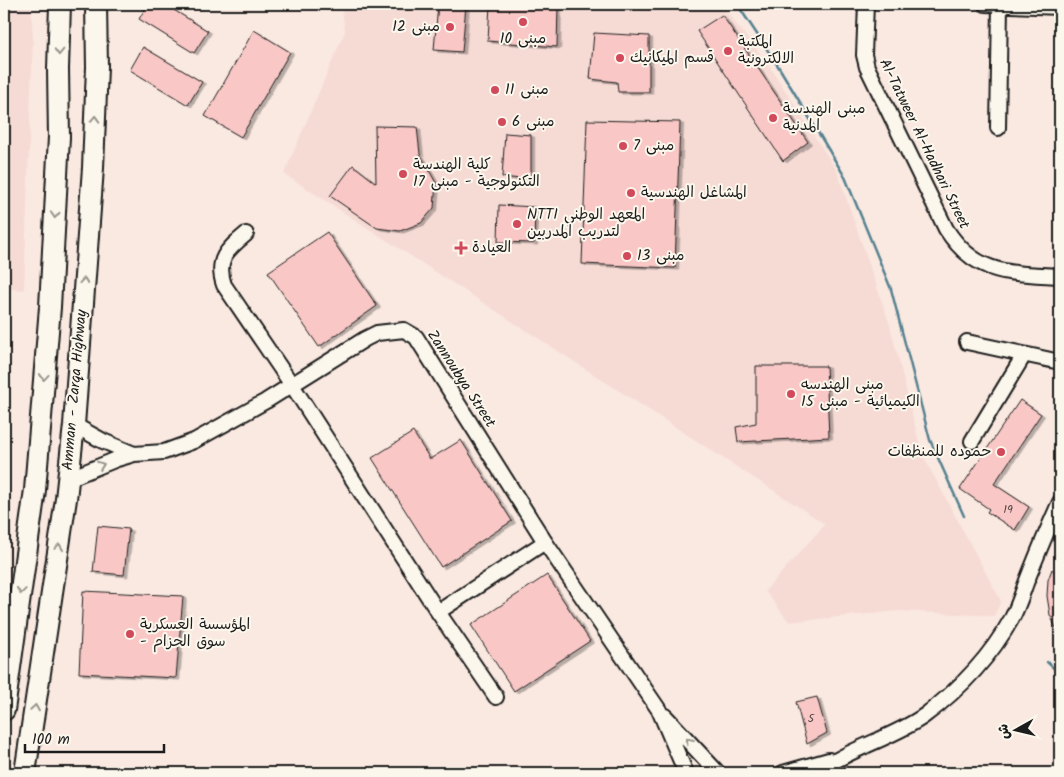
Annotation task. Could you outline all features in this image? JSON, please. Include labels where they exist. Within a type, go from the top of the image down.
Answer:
[{"type":"highway","name":"Amman - Zarqa Highway","points":[[4,710],[35,490],[50,307],[59,137],[58,69],[60,4]]},
{"type":"highway","name":"Amman - Zarqa Highway","points":[[25,773],[74,425],[93,168],[97,67],[96,4]]},
{"type":"street","name":"Al-Tatweer Al-Hadhari Street","points":[[866,4],[864,55],[867,67],[946,229],[954,241],[963,252],[975,260],[1000,271],[1060,276]]},
{"type":"street","points":[[985,4],[1060,7]]},
{"type":"street","points":[[998,128],[1000,5]]},
{"type":"street","points":[[246,234],[229,248],[225,255],[221,278],[228,292],[292,385],[438,612],[496,698]]},
{"type":"street","name":"Zannoubya Street","points":[[68,478],[101,464],[134,454],[164,452],[194,441],[292,385],[377,333],[404,330],[411,333],[416,337],[545,542],[660,710],[718,773]]},
{"type":"street","points":[[967,342],[1060,362]]},
{"type":"street","points":[[972,441],[1024,355]]},
{"type":"street","points":[[74,425],[103,441],[134,454]]},
{"type":"street","points":[[817,773],[844,756],[887,736],[923,716],[949,695],[984,660],[999,640],[1013,616],[1060,502]]},
{"type":"street","points":[[438,612],[545,542]]},
{"type":"street","name":"Zannoubya Street","points":[[660,710],[686,773]]},
{"type":"street","points":[[782,773],[844,756]]},
{"type":"shaded area","points":[[4,4],[31,4],[33,38],[24,290],[4,288]]},
{"type":"shaded area","points":[[341,4],[720,4],[767,62],[837,171],[890,325],[922,454],[1001,601],[994,616],[899,611],[789,622],[765,591],[825,524],[284,174],[345,31]]},
{"type":"building","points":[[148,4],[164,4],[208,31],[194,53],[139,19]]},
{"type":"building","name":"مبنى 12","points":[[438,4],[466,4],[462,52],[434,50]]},
{"type":"building","name":"مبنى 10","points":[[490,4],[558,4],[557,47],[488,41]]},
{"type":"building","points":[[722,15],[808,142],[783,161],[697,31]]},
{"type":"building","points":[[254,30],[290,52],[241,137],[205,116]]},
{"type":"building","name":"قسم الميكانيك","points":[[594,33],[649,36],[649,92],[618,92],[617,82],[590,79]]},
{"type":"building","points":[[143,47],[202,82],[188,105],[130,70]]},
{"type":"building","name":"المشاغل الهندسية","points":[[587,120],[680,122],[675,268],[582,264]]},
{"type":"building","name":"كلية الهندسة التكنولوجية - مبنى 17","points":[[375,126],[417,127],[420,154],[436,183],[434,208],[421,223],[400,231],[377,228],[330,196],[353,165],[376,183]]},
{"type":"building","points":[[505,133],[531,135],[531,180],[502,177]]},
{"type":"building","name":"NTTI المعهد الوطني لتدريب المدربين","points":[[499,205],[535,207],[534,243],[498,242]]},
{"type":"building","points":[[327,232],[377,306],[319,347],[268,272]]},
{"type":"building","name":"مبنى الهندسه الكيميائية - مبنى 15","points":[[756,366],[826,366],[829,437],[738,442],[736,427],[756,423]]},
{"type":"building","name":"حموده للمنظفات","points":[[1020,400],[1041,414],[994,484],[1029,507],[1015,530],[987,512],[989,509],[960,489]]},
{"type":"building","points":[[413,432],[430,459],[461,440],[512,521],[441,567],[372,458]]},
{"type":"building","points":[[98,526],[129,529],[124,575],[93,572]]},
{"type":"building","points":[[1052,569],[1060,578],[1060,636],[1050,615],[1047,596],[1048,580]]},
{"type":"building","points":[[547,575],[590,641],[514,691],[471,625]]},
{"type":"building","name":"المؤسسة العسكرية - سوق الحزام","points":[[83,591],[183,596],[176,678],[79,673]]},
{"type":"building","points":[[817,697],[827,733],[807,744],[796,702]]},
{"type":"waterway","points":[[737,4],[780,69],[845,177],[891,289],[930,440],[964,516]]},
{"type":"waterway","points":[[1047,662],[1060,674]]},
{"type":"place","name":"مبنى 10","points":[[523,22]]},
{"type":"place","name":"مبنى 12","points":[[450,27]]},
{"type":"place","name":"المكتبة الالكترونية","points":[[728,51]]},
{"type":"place","name":"قسم الميكانيك","points":[[620,58]]},
{"type":"place","name":"مبنى 11","points":[[495,90]]},
{"type":"place","name":"مبنى الهندسة المدنية","points":[[773,118]]},
{"type":"place","name":"مبنى 6","points":[[502,122]]},
{"type":"place","name":"مبنى 7","points":[[623,146]]},
{"type":"place","name":"كلية الهندسة التكنولوجية - مبنى 17","points":[[403,174]]},
{"type":"place","name":"المشاغل الهندسية","points":[[631,193]]},
{"type":"place","name":"NTTI المعهد الوطني لتدريب المدربين","points":[[517,224]]},
{"type":"place","name":"العيادة","points":[[461,248]]},
{"type":"place","name":"مبنى 13","points":[[627,256]]},
{"type":"place","name":"مبنى الهندسه الكيميائية - مبنى 15","points":[[791,394]]},
{"type":"place","name":"حموده للمنظفات","points":[[1001,452]]},
{"type":"place","name":"المؤسسة العسكرية - سوق الحزام","points":[[130,634]]}]
